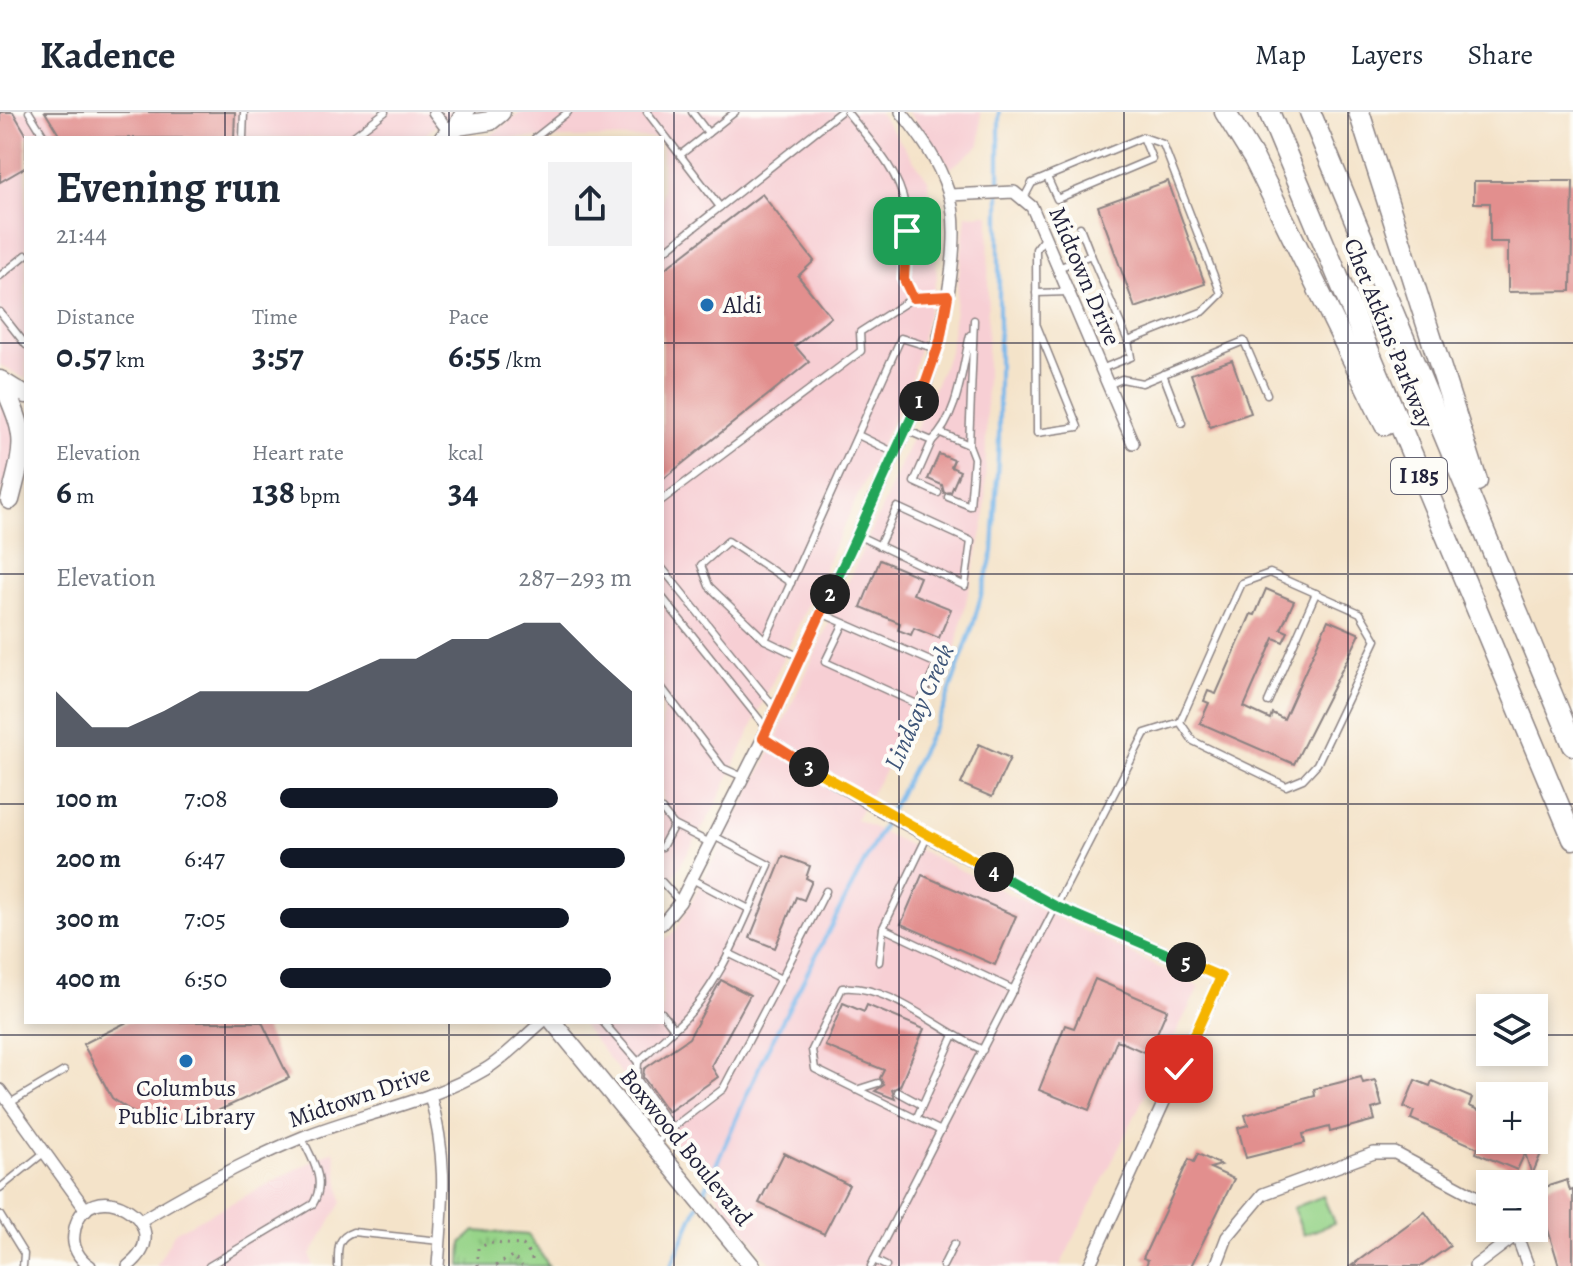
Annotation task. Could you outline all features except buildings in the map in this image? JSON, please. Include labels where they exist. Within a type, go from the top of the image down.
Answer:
[{"type":"highway","points":[[1225,112],[1261,173],[1467,592]]},
{"type":"highway","name":"Chet Atkins Parkway","points":[[1269,112],[1467,592],[1573,839]]},
{"type":"highway","name":"Chet Atkins Parkway","points":[[1310,112],[1573,745]]},
{"type":"highway","points":[[1359,112],[1525,630]]},
{"type":"main road","points":[[454,129],[490,121],[501,112]]},
{"type":"main road","points":[[1,380],[23,430],[20,462],[5,504]]},
{"type":"main road","points":[[5,504],[24,489]]},
{"type":"street","points":[[434,112],[454,129]]},
{"type":"street","points":[[664,922],[680,902],[765,734],[906,430],[937,349],[948,296],[952,245],[950,195],[932,152],[901,112]]},
{"type":"street","name":"Midtown Drive","points":[[950,195],[999,191],[1014,192],[1024,198],[1045,237],[1133,443]]},
{"type":"street","points":[[1,380],[24,394]]},
{"type":"street","points":[[765,734],[873,806],[1057,907],[1221,977],[1089,1266]]},
{"type":"street","name":"Midtown Drive","points":[[140,1221],[190,1191],[301,1137],[430,1095],[487,1068],[540,1024]]},
{"type":"street","name":"Boxwood Boulevard","points":[[555,1024],[752,1266]]},
{"type":"street","points":[[0,1090],[86,1210]]},
{"type":"street","points":[[430,1095],[442,1140],[444,1174],[438,1266]]},
{"type":"street","points":[[1216,1266],[1227,1237],[1263,1194],[1374,1153],[1395,1153],[1476,1196]]},
{"type":"street","points":[[90,1266],[77,1253],[74,1230],[86,1210],[105,1202],[116,1203],[134,1213],[140,1221],[143,1242],[140,1252],[128,1266]]},
{"type":"street","points":[[1475,1266],[1503,1242]]},
{"type":"street","points":[[1519,1242],[1528,1266]]},
{"type":"lane","points":[[29,112],[44,136]]},
{"type":"lane","points":[[243,136],[244,112]]},
{"type":"lane","points":[[354,136],[385,112]]},
{"type":"lane","points":[[538,136],[568,112]]},
{"type":"lane","points":[[647,112],[720,207]]},
{"type":"lane","points":[[693,112],[708,133]]},
{"type":"lane","points":[[680,155],[735,112]]},
{"type":"lane","points":[[664,251],[840,112]]},
{"type":"lane","points":[[847,112],[894,173],[904,202],[907,231],[904,279],[913,298]]},
{"type":"lane","points":[[1047,177],[1057,199],[1152,159],[1143,137]]},
{"type":"lane","points":[[1024,198],[1032,183],[1143,137],[1163,144],[1221,294],[1204,311],[1128,341]]},
{"type":"lane","points":[[1080,227],[1128,341],[1131,357],[1101,369]]},
{"type":"lane","points":[[1037,326],[1078,427],[1037,433],[1036,249],[1045,237]]},
{"type":"lane","points":[[1058,268],[1091,255]]},
{"type":"lane","points":[[0,276],[24,257]]},
{"type":"lane","points":[[1036,293],[1068,292]]},
{"type":"lane","points":[[664,499],[861,351],[860,332],[913,298],[948,296]]},
{"type":"lane","points":[[0,312],[24,342]]},
{"type":"lane","points":[[938,493],[914,482],[932,441],[941,433],[956,396],[974,320],[969,445],[974,458],[970,506],[948,497]]},
{"type":"lane","points":[[765,640],[901,338],[937,349]]},
{"type":"lane","points":[[1108,385],[1122,379],[1142,383],[1244,341],[1267,394]]},
{"type":"lane","points":[[1163,374],[1182,423]]},
{"type":"lane","points":[[906,430],[932,441]]},
{"type":"lane","points":[[941,433],[969,445]]},
{"type":"lane","points":[[858,435],[895,453]]},
{"type":"lane","points":[[857,535],[879,546],[965,586],[971,541],[897,507],[879,546]]},
{"type":"lane","points":[[791,583],[728,541],[701,565],[709,586],[765,640],[800,657]]},
{"type":"lane","points":[[664,570],[776,709]]},
{"type":"lane","points":[[886,1266],[872,1263],[1145,733],[1180,722],[1242,583],[1270,573],[1360,613],[1376,640],[1317,764],[1303,779],[1286,786],[1193,741],[1180,722]]},
{"type":"lane","points":[[1268,702],[1316,593]]},
{"type":"lane","points":[[664,600],[765,734]]},
{"type":"lane","points":[[821,613],[844,623],[937,664],[919,705],[825,662],[844,623]]},
{"type":"lane","points":[[664,691],[723,768],[743,777]]},
{"type":"lane","points":[[664,812],[674,825],[769,865],[728,953],[692,1014],[638,1062],[637,1079],[672,1128]]},
{"type":"lane","points":[[664,843],[674,825]]},
{"type":"lane","points":[[879,962],[883,928],[928,835]]},
{"type":"lane","points":[[692,879],[749,909]]},
{"type":"lane","points":[[664,884],[680,902]]},
{"type":"lane","points":[[652,1144],[723,1089],[826,891]]},
{"type":"lane","points":[[883,928],[1014,990]]},
{"type":"lane","points":[[728,953],[781,979]]},
{"type":"lane","points":[[941,1131],[815,1069],[812,1050],[842,988],[859,986],[944,1026],[954,1035],[983,1050]]},
{"type":"lane","points":[[664,1016],[674,1029]]},
{"type":"lane","points":[[605,1024],[638,1062]]},
{"type":"lane","points":[[917,1117],[954,1035]]},
{"type":"lane","points":[[10,1103],[64,1071]]},
{"type":"lane","points":[[856,1090],[878,1083]]},
{"type":"lane","points":[[898,1092],[922,1105]]},
{"type":"lane","points":[[209,1266],[313,1204],[320,1193],[320,1175],[301,1137]]},
{"type":"lane","points":[[0,1188],[45,1152]]},
{"type":"lane","points":[[0,1215],[24,1254],[23,1266]]},
{"type":"lane","points":[[338,1266],[338,1244],[343,1236],[353,1232],[440,1241]]},
{"type":"lane","points":[[943,1266],[954,1244]]},
{"type":"path","points":[[478,1266],[478,1248],[489,1243],[523,1245],[532,1258],[532,1266]]},
{"type":"path","points":[[496,1266],[512,1256],[522,1266]]},
{"type":"shaded area","points":[[0,112],[453,112],[423,136],[24,136],[24,378],[0,365]]},
{"type":"shaded area","points":[[520,112],[879,112],[928,180],[937,278],[911,380],[716,805],[664,893],[664,136],[490,136]]},
{"type":"shaded area","points":[[908,112],[981,112],[980,145],[951,168]]},
{"type":"shaded area","points":[[989,214],[985,519],[954,655],[856,819],[1199,987],[1060,1266],[773,1266],[582,1024],[664,1024],[664,940],[676,930],[764,764],[950,351],[966,215]]},
{"type":"shaded area","points":[[0,400],[24,418],[24,475],[0,493]]},
{"type":"shaded area","points":[[334,1150],[342,1202],[311,1255],[313,1266],[156,1266],[175,1232]]},
{"type":"green space","points":[[1323,1196],[1334,1223],[1304,1235],[1293,1208]]},
{"type":"green space","points":[[475,1231],[528,1235],[549,1266],[461,1266],[462,1243]]},
{"type":"waterway","name":"Lindsay Creek","points":[[702,1197],[763,1058],[943,710],[973,625],[993,552],[999,438],[999,112]]},
{"type":"waterway","name":"Lindsay Creek","points":[[671,1266],[698,1205]]},
{"type":"place","name":"Aldi","points":[[707,305]]},
{"type":"place","name":"Columbus Public Library","points":[[186,1061]]},
{"type":"route","points":[[907,231],[904,279],[913,298],[948,296],[940,341],[923,393],[763,738],[873,806],[1057,907],[1221,977],[1179,1069]]}]
